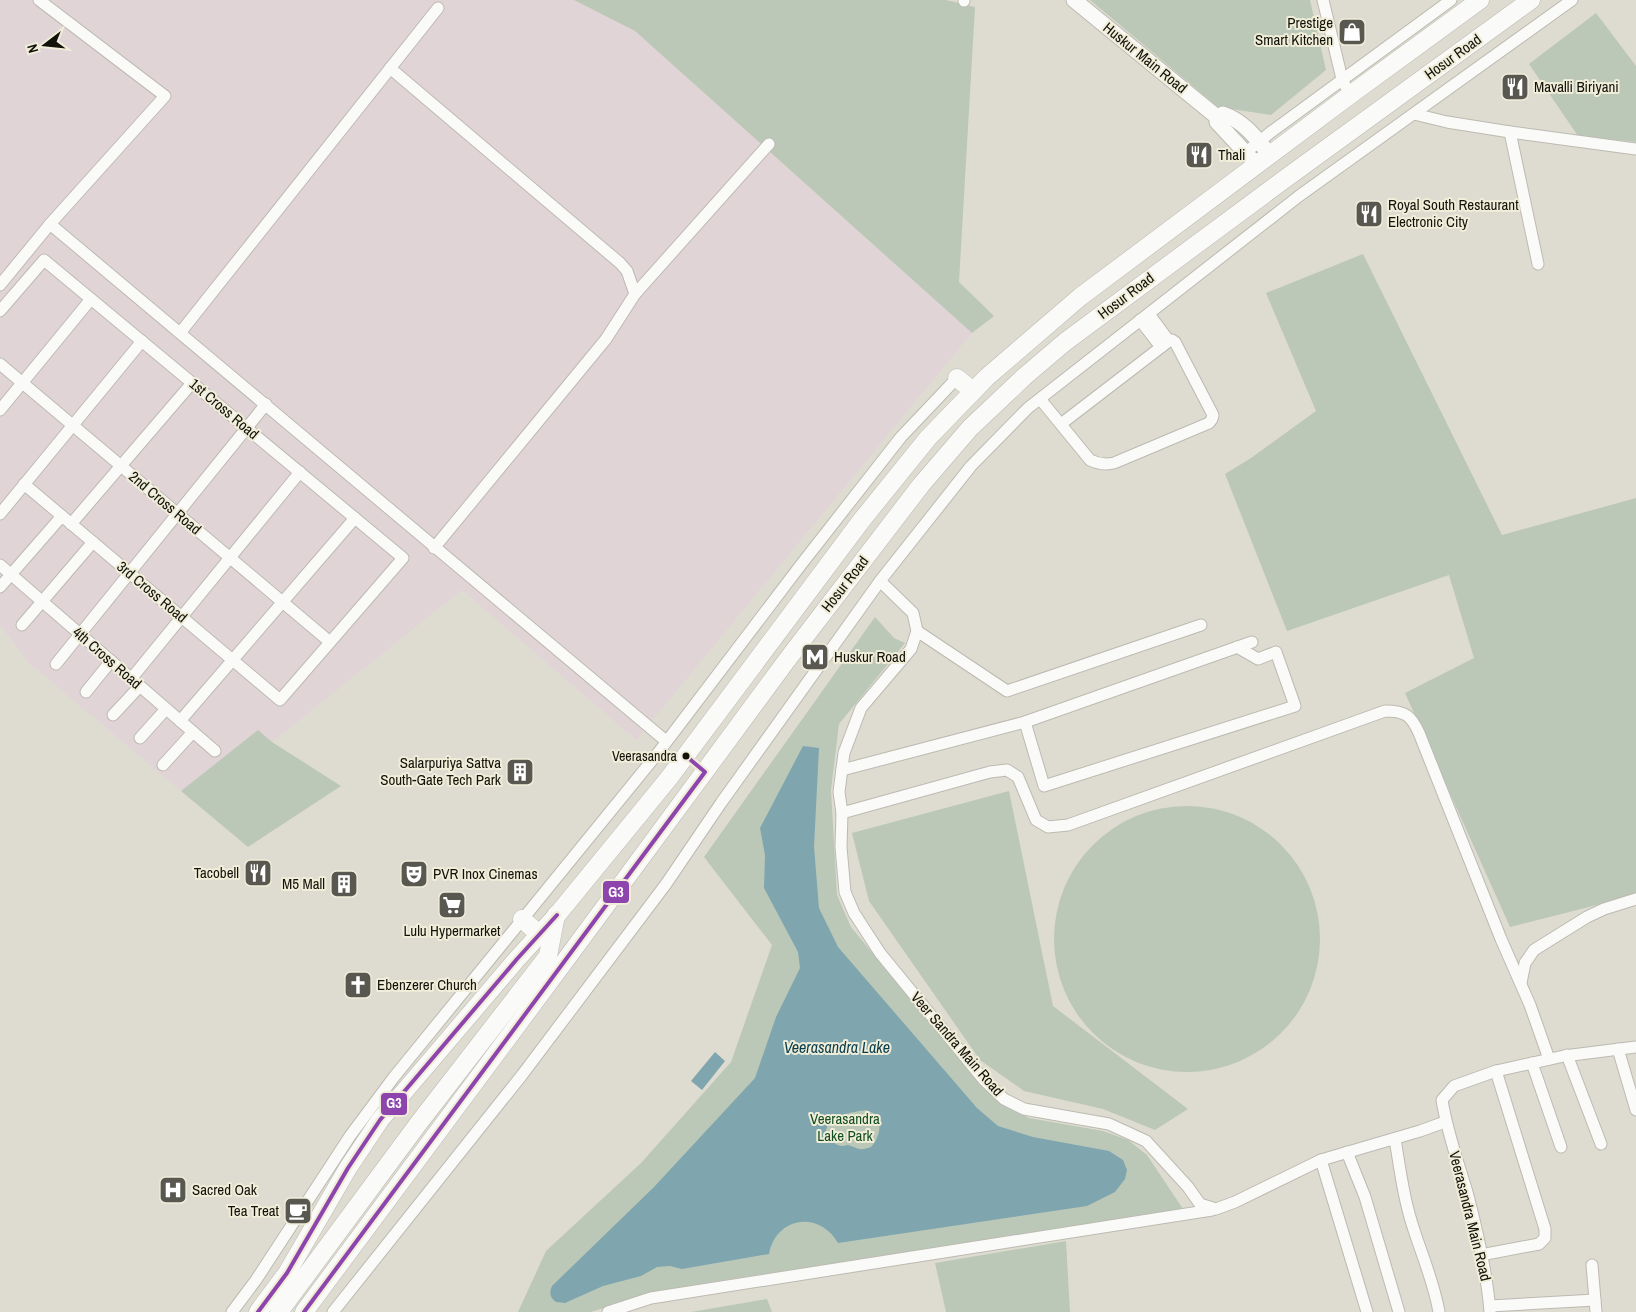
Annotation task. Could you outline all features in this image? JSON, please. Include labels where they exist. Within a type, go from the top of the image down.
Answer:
[{"type":"highway","name":"Hosur Road","points":[[304,1312],[787,660],[921,485],[970,428],[1025,376],[1065,342],[1282,180],[1531,0]]},
{"type":"highway","name":"Hosur Road","points":[[258,1312],[287,1273],[348,1168],[380,1120],[557,915],[686,756],[861,521],[928,438],[987,377],[1080,297],[1257,158],[1350,95],[1470,3]]},
{"type":"highway","points":[[957,378],[973,392]]},
{"type":"highway","points":[[686,756],[705,772]]},
{"type":"highway","points":[[279,1312],[412,1132],[548,956],[557,915]]},
{"type":"highway","points":[[522,919],[539,934]]},
{"type":"main road","name":"Huskur Main Road","points":[[1074,0],[1217,117],[1217,122],[1257,158]]},
{"type":"main road","name":"Huskur Main Road","points":[[1217,117],[1223,114],[1237,120],[1259,141],[1257,158]]},
{"type":"street","points":[[0,286],[50,224],[165,96],[39,0]]},
{"type":"street","points":[[1323,0],[1342,79],[1350,95]]},
{"type":"street","points":[[1259,141],[1451,0]]},
{"type":"street","points":[[333,1312],[522,1075],[671,876],[880,581],[971,466],[1028,408],[1299,196],[1572,0]]},
{"type":"street","points":[[180,333],[438,8]]},
{"type":"street","points":[[390,68],[620,263],[629,276],[635,294]]},
{"type":"street","points":[[1414,114],[1447,122],[1510,132],[1636,149]]},
{"type":"street","points":[[1510,132],[1538,264]]},
{"type":"street","points":[[434,548],[606,339],[635,294],[768,144]]},
{"type":"street","points":[[50,224],[666,742]]},
{"type":"street","name":"1st Cross Road","points":[[0,311],[44,260],[404,558],[330,642]]},
{"type":"street","points":[[0,410],[91,299]]},
{"type":"street","points":[[1145,317],[1165,344]]},
{"type":"street","points":[[1040,399],[1090,460],[1106,464],[1114,463],[1209,423],[1213,415],[1175,342],[1172,340],[1061,424]]},
{"type":"street","points":[[1,512],[142,341]]},
{"type":"street","name":"2nd Cross Road","points":[[0,364],[330,642]]},
{"type":"street","points":[[232,1312],[261,1272],[350,1136],[376,1100],[460,994],[614,808],[901,437],[957,378]]},
{"type":"street","points":[[71,524],[192,383]]},
{"type":"street","points":[[56,664],[266,404]]},
{"type":"street","points":[[113,715],[182,617],[300,472]]},
{"type":"street","name":"3rd Cross Road","points":[[24,484],[280,700],[330,642]]},
{"type":"street","points":[[0,587],[62,516]]},
{"type":"street","points":[[180,721],[355,518]]},
{"type":"street","points":[[22,625],[93,542]]},
{"type":"street","name":"4th Cross Road","points":[[0,565],[215,751]]},
{"type":"street","points":[[880,581],[913,613],[917,631],[1008,691],[1201,624]]},
{"type":"street","name":"Veer Sandra Main Road","points":[[917,631],[911,649],[861,708],[844,753],[839,792],[842,813],[841,847],[845,892],[854,913],[880,954],[984,1080],[1004,1099],[1024,1108],[1109,1124],[1146,1141],[1188,1187],[1200,1204],[1216,1209]]},
{"type":"street","points":[[842,770],[1025,722],[1252,642]]},
{"type":"street","points":[[1025,722],[1044,786],[1295,706],[1276,652],[1258,659],[1236,647]]},
{"type":"street","points":[[86,692],[111,661]]},
{"type":"street","points":[[140,738],[166,709]]},
{"type":"street","points":[[842,813],[990,772],[1007,770],[1018,777],[1036,820],[1048,827],[1068,825],[1385,711],[1397,711],[1407,715],[1419,733],[1501,939],[1521,983],[1549,1058]]},
{"type":"street","points":[[163,765],[193,732]]},
{"type":"street","points":[[1521,983],[1525,963],[1534,950],[1587,917],[1604,909],[1636,899]]},
{"type":"street","name":"Veerasandra Main Road","points":[[1490,1309],[1488,1288],[1467,1193],[1445,1122],[1442,1100],[1454,1086],[1496,1071],[1549,1058],[1636,1047]]},
{"type":"street","points":[[1618,1049],[1636,1110]]},
{"type":"street","points":[[1567,1055],[1601,1144]]},
{"type":"street","points":[[1532,1062],[1561,1147]]},
{"type":"street","points":[[1481,1255],[1539,1244],[1545,1238],[1545,1230],[1496,1071]]},
{"type":"street","points":[[608,1312],[650,1298],[1216,1209],[1235,1202],[1321,1160],[1445,1122]]},
{"type":"street","points":[[1395,1138],[1414,1230],[1436,1292],[1439,1312]]},
{"type":"street","points":[[1347,1152],[1365,1197],[1400,1312]]},
{"type":"street","points":[[1321,1160],[1367,1312]]},
{"type":"street","points":[[1490,1309],[1595,1306],[1592,1265]]},
{"type":"shaded area","points":[[0,0],[574,0],[635,31],[972,333],[636,740],[462,590],[272,742],[258,730],[181,791],[29,663],[0,625]]},
{"type":"green space","points":[[574,0],[946,0],[975,7],[959,282],[994,316],[972,333],[635,31]]},
{"type":"green space","points":[[1090,0],[1310,0],[1326,70],[1271,115],[1218,107]]},
{"type":"green space","points":[[1596,13],[1636,66],[1636,142],[1578,136],[1529,64]]},
{"type":"green space","points":[[1363,254],[1502,535],[1636,498],[1636,895],[1510,927],[1405,693],[1474,658],[1449,575],[1287,631],[1225,474],[1251,458],[1316,411],[1266,293]]},
{"type":"green space","name":"Veerasandra Lake","points":[[875,617],[894,638],[905,643],[839,724],[831,790],[837,895],[851,927],[982,1086],[1001,1104],[1029,1118],[1103,1131],[1128,1140],[1147,1155],[1183,1209],[713,1282],[649,1294],[591,1312],[518,1312],[546,1251],[641,1163],[731,1062],[772,945],[704,857]]},
{"type":"green space","points":[[258,730],[272,742],[341,786],[248,847],[181,791]]},
{"type":"green space","points":[[1009,791],[1053,1006],[1188,1109],[1155,1130],[1103,1109],[1024,1091],[980,1060],[869,901],[852,833]]},
{"type":"green space","points":[[1187,806],[1213,809],[1238,816],[1261,829],[1281,845],[1297,865],[1310,888],[1317,913],[1320,939],[1317,965],[1310,990],[1297,1013],[1281,1033],[1261,1049],[1238,1062],[1213,1069],[1187,1072],[1161,1069],[1136,1062],[1113,1049],[1093,1033],[1077,1013],[1064,990],[1057,965],[1054,939],[1057,913],[1064,888],[1077,865],[1093,845],[1113,829],[1136,816],[1161,809]]},
{"type":"green space","points":[[1066,1241],[1070,1312],[946,1312],[935,1263]]},
{"type":"green space","points":[[767,1299],[772,1312],[691,1312]]},
{"type":"water","name":"Veerasandra Lake","points":[[803,746],[819,748],[814,847],[819,908],[838,947],[977,1108],[998,1126],[1033,1137],[1109,1151],[1123,1160],[1127,1170],[1125,1179],[1115,1192],[1087,1206],[838,1243],[830,1232],[820,1226],[810,1222],[799,1222],[780,1232],[773,1242],[769,1254],[682,1269],[670,1266],[657,1267],[641,1276],[603,1286],[565,1303],[556,1302],[552,1299],[551,1295],[552,1286],[654,1187],[755,1078],[776,1017],[800,968],[798,952],[764,888],[765,855],[760,828]],"holes":[[[866,1110],[875,1114],[879,1123],[879,1131],[871,1147],[860,1149],[847,1145],[837,1145],[826,1131],[831,1121],[842,1115]]]},
{"type":"water","points":[[715,1052],[725,1061],[702,1090],[691,1081]]},
{"type":"transit line","name":"G3","points":[[304,1312],[705,772],[686,756]]},
{"type":"transit line","name":"G3","points":[[258,1312],[287,1273],[348,1168],[380,1120],[517,959],[557,915]]},
{"type":"place","name":"Prestige Smart Kitchen","points":[[1352,32]]},
{"type":"place","name":"Mavalli Biriyani","points":[[1515,87]]},
{"type":"place","name":"Thali","points":[[1199,155]]},
{"type":"place","name":"Royal South Restaurant Electronic City","points":[[1369,214]]},
{"type":"place","name":"Huskur Road","points":[[815,657]]},
{"type":"place","name":"Veerasandra","points":[[686,756]]},
{"type":"place","name":"Salarpuriya Sattva South-Gate Tech Park","points":[[520,772]]},
{"type":"place","name":"Tacobell","points":[[258,873]]},
{"type":"place","name":"PVR Inox Cinemas","points":[[414,874]]},
{"type":"place","name":"M5 Mall","points":[[344,884]]},
{"type":"place","name":"Lulu Hypermarket","points":[[452,905]]},
{"type":"place","name":"Ebenzerer Church","points":[[358,985]]},
{"type":"place","name":"Sacred Oak","points":[[173,1190]]},
{"type":"place","name":"Tea Treat","points":[[298,1211]]},
{"type":"park label","name":"Veerasandra Lake Park","points":[[845,1128]]}]
